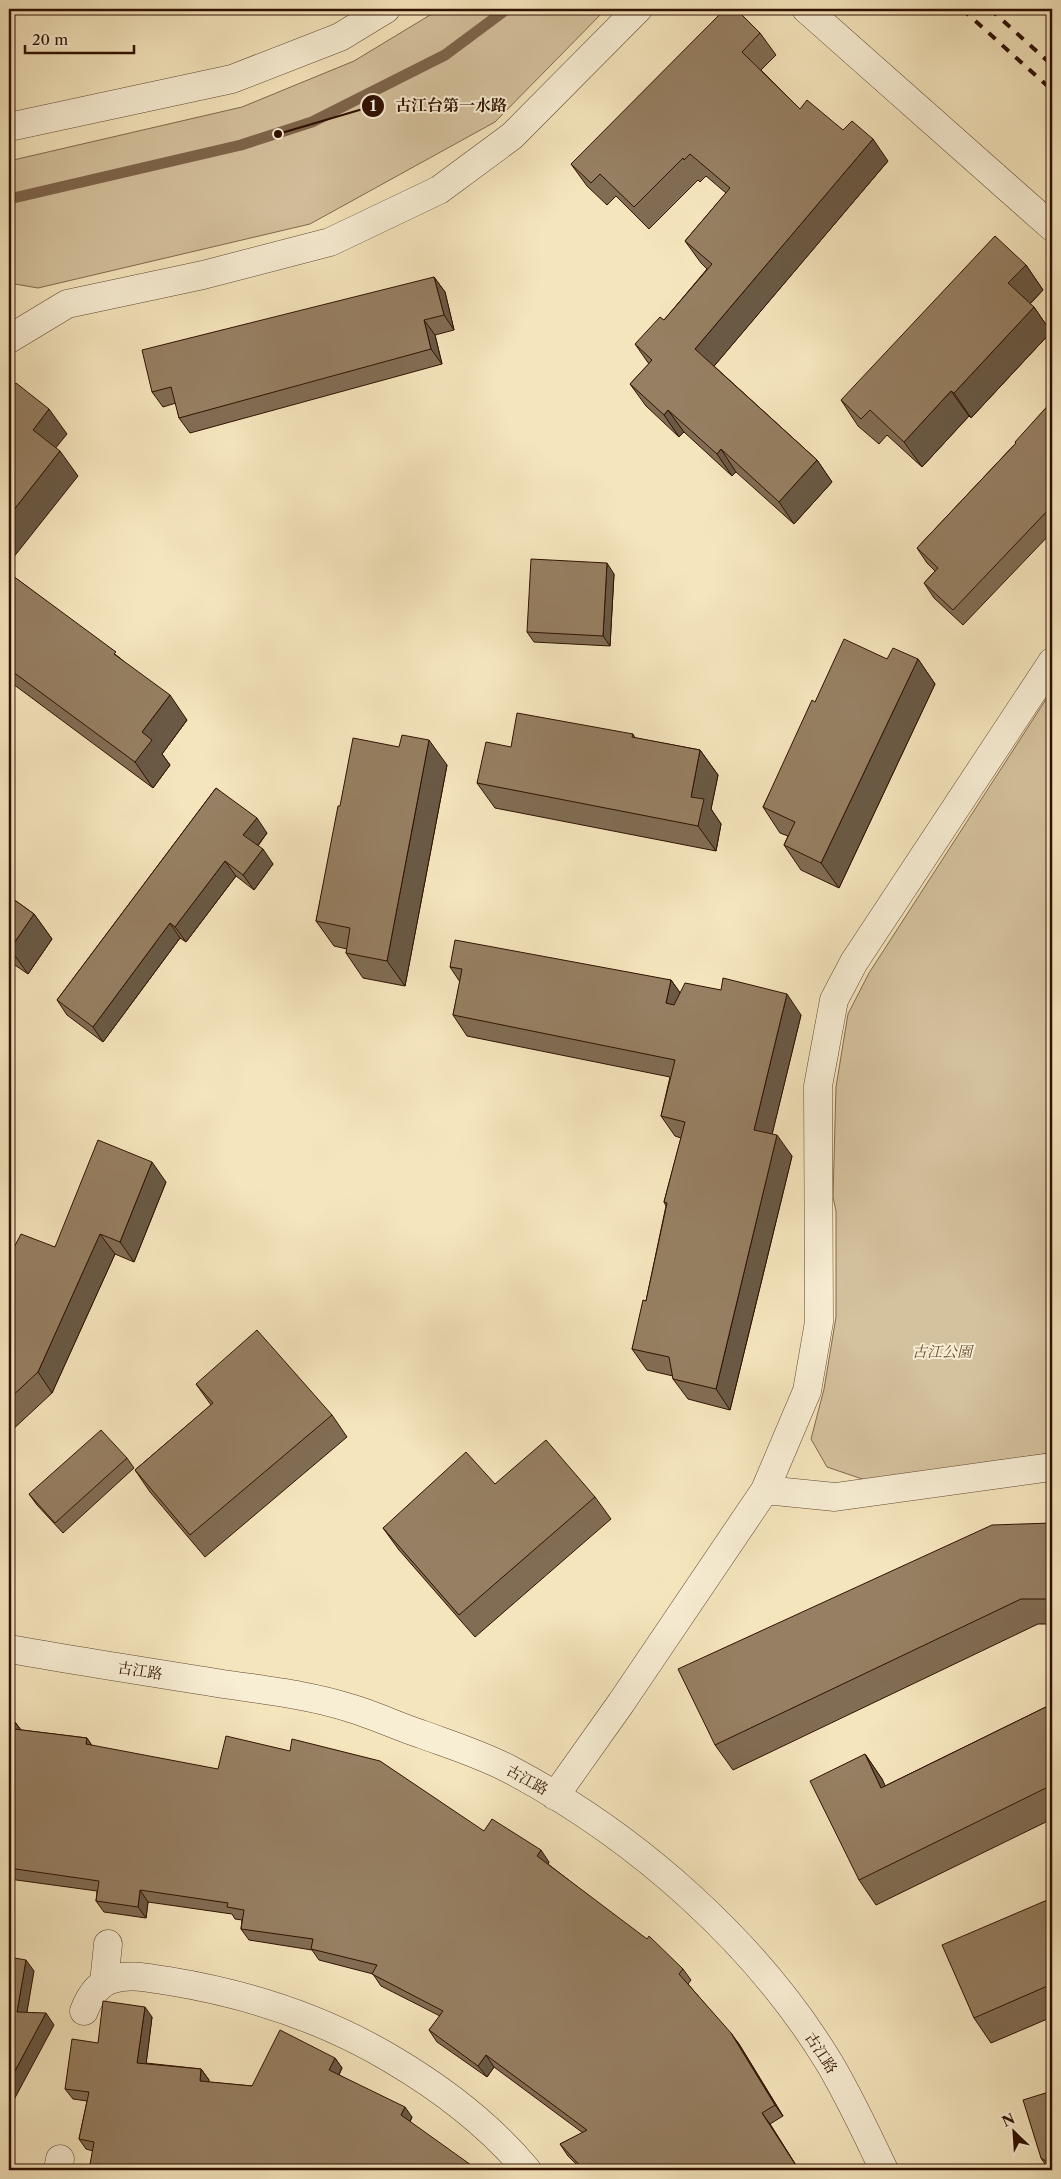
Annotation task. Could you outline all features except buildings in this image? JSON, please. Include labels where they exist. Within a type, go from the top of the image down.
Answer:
[{"type":"street","points":[[9,127],[232,79],[340,37],[386,9]]},
{"type":"street","points":[[9,339],[67,304],[203,275],[330,242],[439,190],[512,136],[638,9]]},
{"type":"street","points":[[806,9],[1052,227]]},
{"type":"street","points":[[555,1796],[621,1703],[766,1490],[807,1391],[818,1322],[818,1086],[834,1000],[854,962],[1052,662]]},
{"type":"street","points":[[766,1490],[835,1497],[1052,1467]]},
{"type":"street","name":"古江路","points":[[9,1649],[291,1694],[348,1707],[465,1750],[510,1769],[611,1832],[676,1882],[750,1959],[791,2008],[830,2064],[863,2125],[884,2170]]},
{"type":"street","points":[[104,1983],[108,1944]]},
{"type":"street","points":[[84,2011],[88,2000],[104,1983],[113,1978],[146,1978],[221,1991],[275,2006],[334,2030],[393,2060],[419,2076],[484,2126],[527,2170]]},
{"type":"green space","points":[[440,9],[606,9],[495,122],[310,224],[38,288],[9,283],[9,161],[242,107],[354,61]]},
{"type":"green space","name":"古江公園","points":[[1052,690],[1052,1453],[865,1480],[827,1467],[811,1439],[824,1389],[836,1317],[836,1211],[833,1197],[836,1087],[848,1014],[869,973]]},
{"type":"waterway","points":[[9,199],[241,145],[312,122],[445,55],[507,9]]},
{"type":"railway","points":[[962,9],[1052,90]]},
{"type":"railway","points":[[990,9],[1052,65]]},
{"type":"place","name":"古江台第一水路","points":[[278,134]]}]
